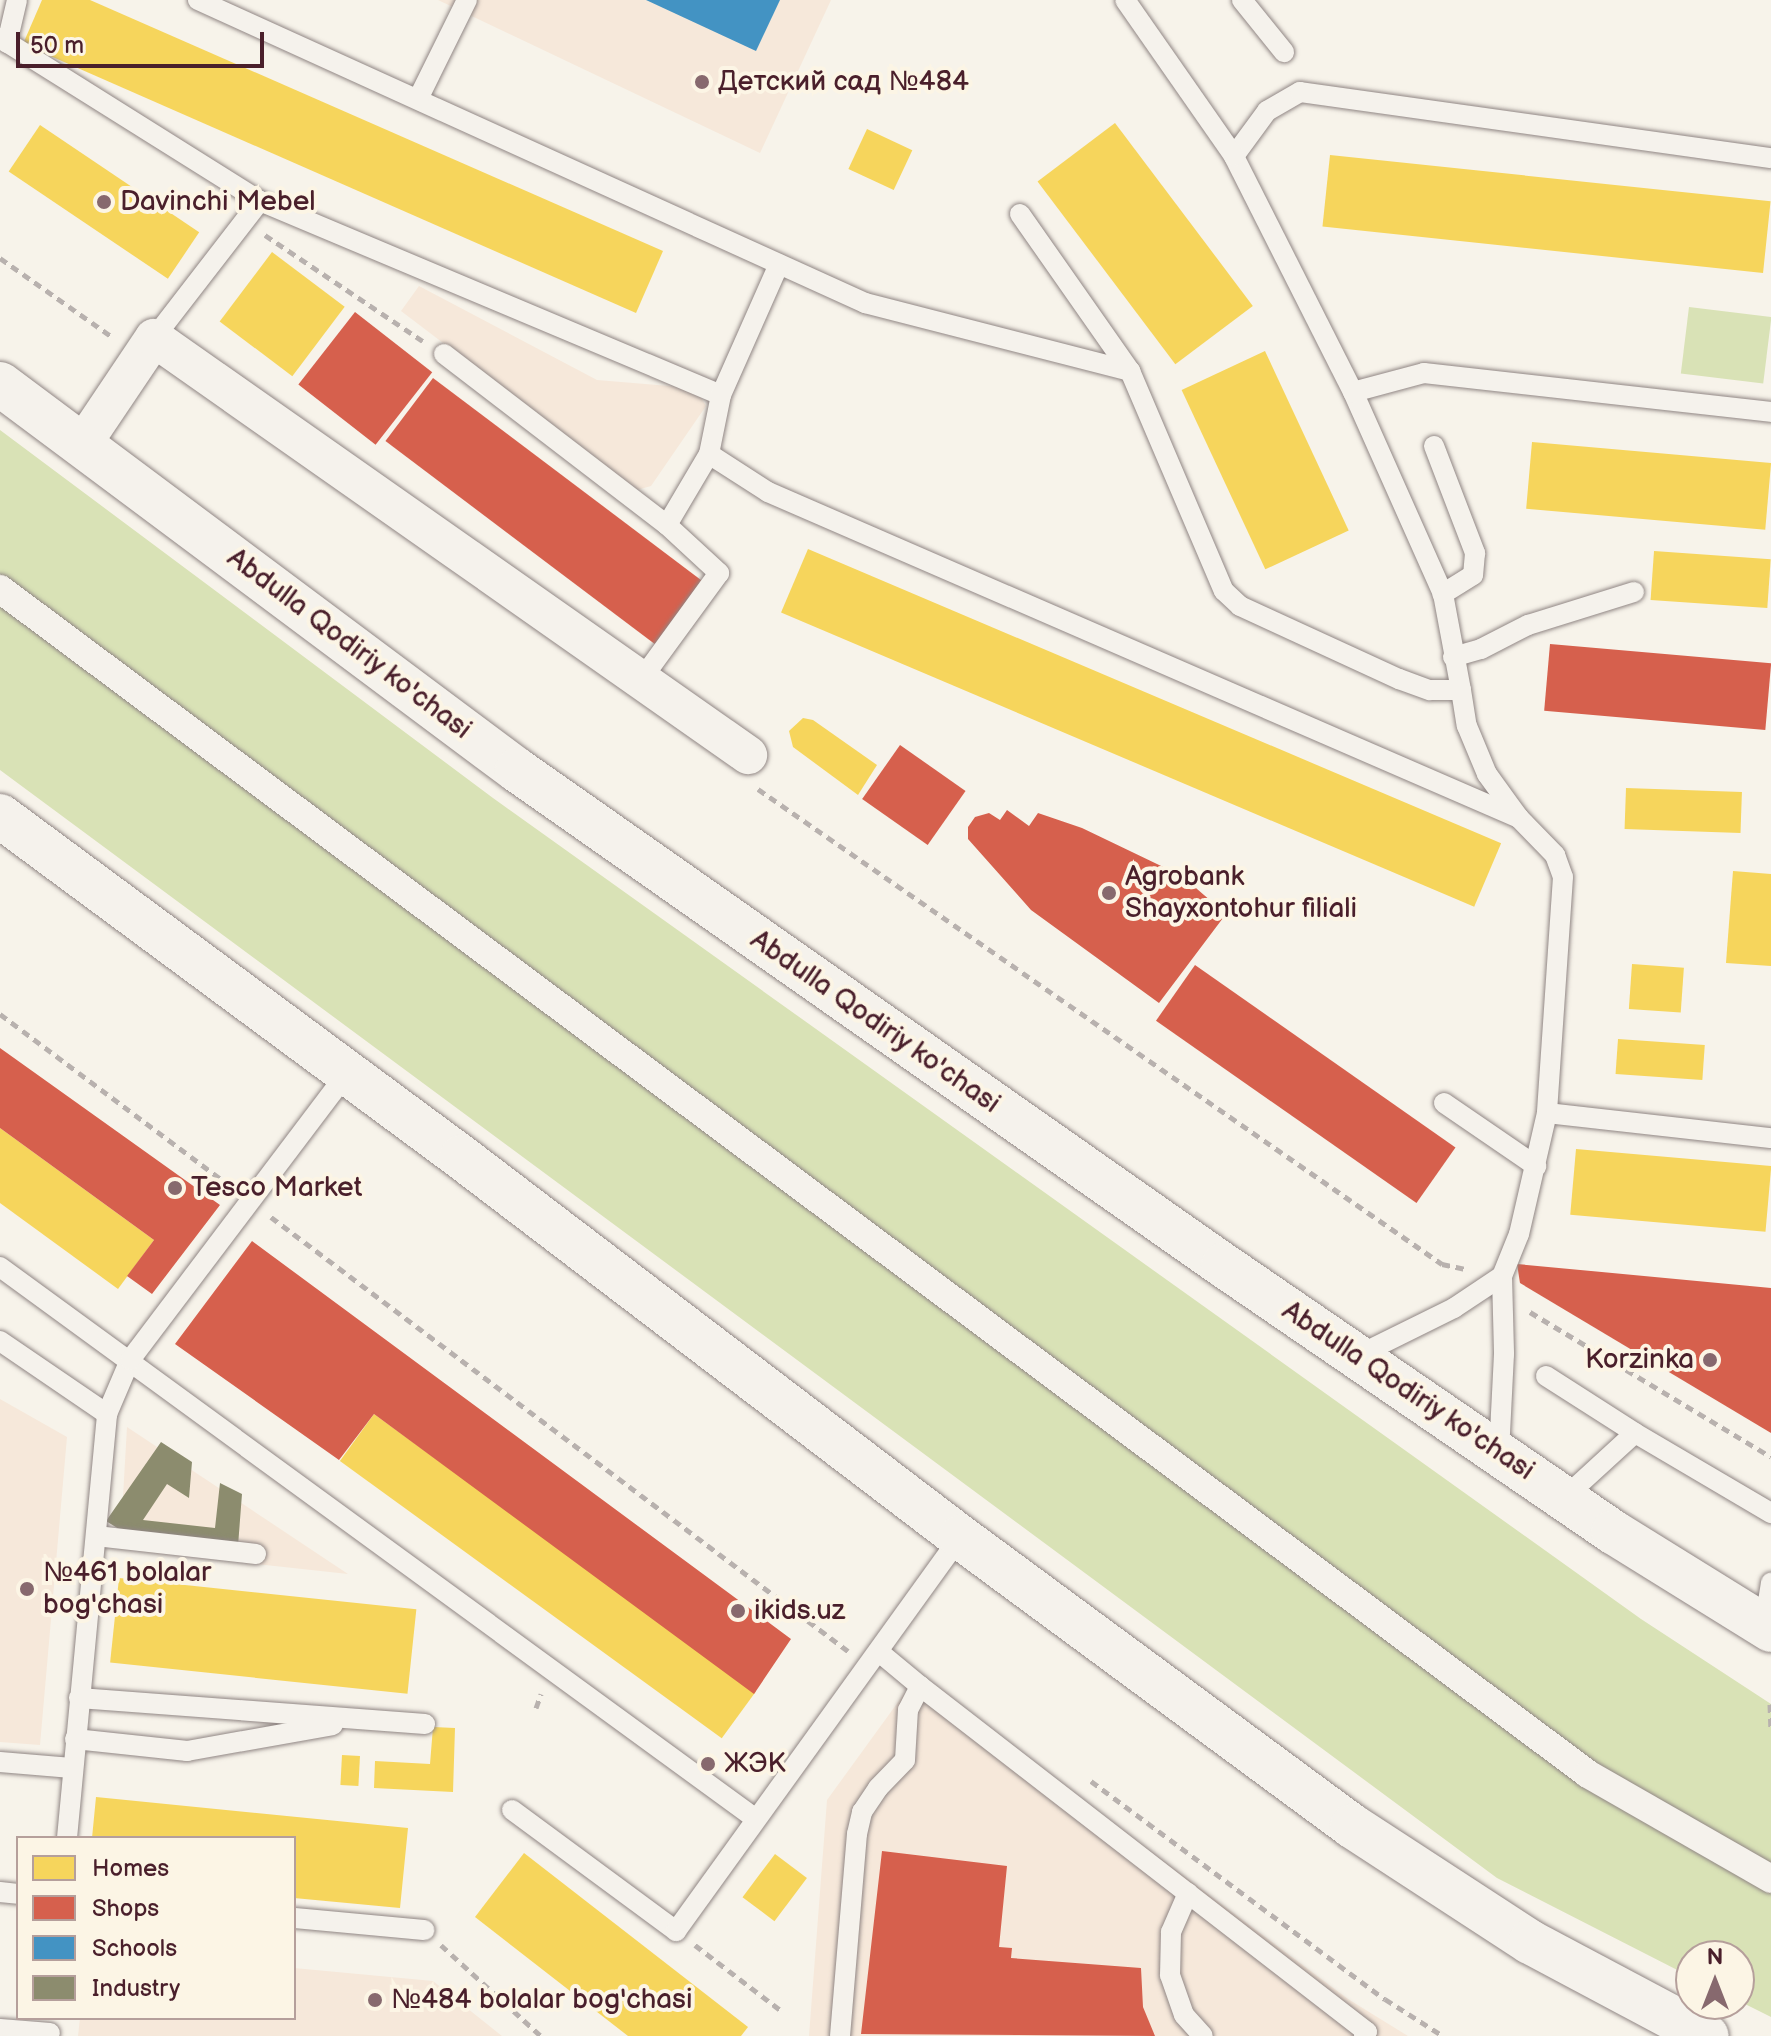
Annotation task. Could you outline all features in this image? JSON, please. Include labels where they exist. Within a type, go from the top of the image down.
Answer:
[{"type":"main road","name":"Abdulla Qodiriy ko'chasi","points":[[0,384],[517,770],[1564,1498],[1768,1628]]},
{"type":"main road","points":[[0,816],[347,1073],[960,1537],[1352,1826],[1439,1885],[1554,1956],[1707,2036]]},
{"type":"street","points":[[82,445],[147,347],[641,680],[748,769]]},
{"type":"street","points":[[0,589],[1588,1774],[1771,1879]]},
{"type":"lane","points":[[17,0],[4,40],[260,201],[721,395]]},
{"type":"lane","points":[[198,0],[225,5],[418,99],[865,303],[1130,371]]},
{"type":"lane","points":[[418,99],[467,0]]},
{"type":"lane","points":[[1125,0],[1234,156],[1353,392],[1443,594],[1467,726],[1487,774],[1519,818],[1555,855],[1563,877],[1547,1113],[1519,1234],[1502,1276],[1504,1354],[1499,1453]]},
{"type":"lane","points":[[1242,0],[1284,52]]},
{"type":"lane","points":[[1234,156],[1267,111],[1300,92],[1771,158]]},
{"type":"lane","points":[[147,347],[260,201]]},
{"type":"lane","points":[[1020,214],[1130,371],[1224,591],[1240,606],[1399,679],[1430,690],[1461,690]]},
{"type":"lane","points":[[667,525],[709,454],[721,395],[779,264]]},
{"type":"lane","points":[[444,354],[667,525],[719,573],[641,680]]},
{"type":"lane","points":[[1353,392],[1424,373],[1771,412]]},
{"type":"lane","points":[[1434,446],[1475,553],[1473,575],[1443,594]]},
{"type":"lane","points":[[709,454],[768,492],[1519,818]]},
{"type":"lane","points":[[1453,657],[1481,649],[1528,625],[1634,592]]},
{"type":"lane","points":[[67,1836],[107,1414],[130,1360],[347,1073]]},
{"type":"lane","points":[[1444,1103],[1536,1166]]},
{"type":"lane","points":[[1547,1113],[1771,1138]]},
{"type":"lane","points":[[0,1267],[756,1819]]},
{"type":"lane","points":[[1357,1356],[1454,1308],[1502,1276]]},
{"type":"lane","points":[[0,1341],[107,1414]]},
{"type":"lane","points":[[1546,1376],[1771,1513]]},
{"type":"lane","points":[[1564,1498],[1635,1433]]},
{"type":"lane","points":[[96,1536],[256,1554]]},
{"type":"lane","points":[[512,1810],[676,1931],[960,1537]]},
{"type":"lane","points":[[1768,1628],[1771,1583]]},
{"type":"lane","points":[[874,1659],[920,1686],[1367,2032],[1364,2036]]},
{"type":"lane","points":[[840,2036],[860,1823],[878,1788],[905,1760],[908,1710],[920,1686]]},
{"type":"lane","points":[[79,1698],[425,1724]]},
{"type":"lane","points":[[75,1739],[187,1751],[365,1720]]},
{"type":"lane","points":[[0,1762],[72,1768]]},
{"type":"lane","points":[[1188,1893],[1171,1932],[1170,1975],[1184,2015],[1203,2036]]},
{"type":"lane","points":[[296,1918],[424,1930]]},
{"type":"lane","points":[[0,2029],[50,2029]]},
{"type":"path","points":[[245,222],[444,354]]},
{"type":"path","points":[[0,258],[147,347]]},
{"type":"path","points":[[748,769],[1442,1264],[1502,1276],[1528,1310],[1771,1457]]},
{"type":"path","points":[[0,1014],[874,1659]]},
{"type":"path","points":[[1770,1704],[1771,1731]]},
{"type":"path","points":[[1082,1774],[1385,1999],[1443,2036]]},
{"type":"path","points":[[424,1930],[541,2036]]},
{"type":"path","points":[[676,1931],[783,2012]]},
{"type":"shaded area","name":"Детский сад №484","points":[[438,0],[831,0],[760,153]]},
{"type":"shaded area","points":[[419,286],[597,380],[681,387],[700,396],[706,406],[651,486],[637,490],[401,311]]},
{"type":"shaded area","name":"№461 bolalar bog'chasi","points":[[0,1399],[67,1437],[40,1745],[0,1742]]},
{"type":"shaded area","points":[[127,1427],[348,1574],[120,1549]]},
{"type":"shaded area","points":[[917,1676],[1348,1999],[1408,2036],[809,2036],[827,1800]]},
{"type":"shaded area","name":"№484 bolalar bog'chasi","points":[[296,1968],[433,1981],[502,2036],[78,2036],[80,2020],[296,2020]]},
{"type":"green space","points":[[1689,307],[1771,317],[1763,384],[1681,374]]},
{"type":"green space","points":[[0,430],[493,798],[1641,1619],[1771,1704],[1771,2017],[1755,2009],[1755,1940],[1675,1940],[1675,1969],[1497,1878],[0,770]]},
{"type":"building: Homes","points":[[42,0],[90,0],[663,251],[636,313],[23,44]]},
{"type":"building: Homes","points":[[1115,123],[1253,306],[1175,364],[1038,181]]},
{"type":"building: Homes","name":"Davinchi Mebel","points":[[40,125],[199,232],[168,279],[9,171]]},
{"type":"building: Homes","points":[[867,129],[912,150],[894,190],[848,169]]},
{"type":"building: Homes","points":[[1330,155],[1771,201],[1763,273],[1322,227]]},
{"type":"building: Homes","points":[[272,252],[345,307],[292,376],[220,321]]},
{"type":"building: Homes","points":[[1265,351],[1349,530],[1265,569],[1182,390]]},
{"type":"building: Homes","points":[[1532,442],[1771,463],[1765,530],[1526,509]]},
{"type":"building: Homes","points":[[808,549],[1501,843],[1474,907],[781,613]]},
{"type":"building: Homes","points":[[1654,551],[1771,559],[1767,608],[1651,600]]},
{"type":"building: Homes","points":[[803,718],[813,720],[877,765],[858,795],[793,747],[789,731]]},
{"type":"building: Homes","points":[[1626,788],[1742,792],[1740,833],[1625,829]]},
{"type":"building: Homes","points":[[1733,871],[1771,874],[1771,966],[1726,963]]},
{"type":"building: Homes","points":[[1632,964],[1684,968],[1681,1013],[1629,1009]]},
{"type":"building: Homes","points":[[1618,1039],[1705,1045],[1702,1080],[1616,1074]]},
{"type":"building: Homes","points":[[0,1128],[154,1240],[118,1289],[0,1203]]},
{"type":"building: Homes","points":[[1576,1149],[1771,1166],[1766,1232],[1570,1215]]},
{"type":"building: Homes","points":[[374,1414],[756,1691],[722,1738],[340,1461]]},
{"type":"building: Homes","points":[[119,1578],[416,1609],[407,1694],[110,1663]]},
{"type":"building: Homes","points":[[433,1727],[455,1728],[453,1792],[374,1788],[375,1761],[430,1764]]},
{"type":"building: Homes","points":[[342,1755],[360,1756],[358,1786],[340,1785]]},
{"type":"building: Homes","points":[[96,1797],[408,1828],[400,1908],[296,1898],[296,1836],[92,1836]]},
{"type":"building: Homes","points":[[524,1853],[748,2027],[741,2036],[628,2036],[475,1917]]},
{"type":"building: Homes","points":[[775,1854],[807,1878],[774,1921],[743,1897]]},
{"type":"building: Shops","points":[[355,312],[432,372],[376,445],[298,384]]},
{"type":"building: Shops","points":[[433,378],[703,581],[655,645],[385,441]]},
{"type":"building: Shops","points":[[1550,644],[1771,663],[1765,730],[1544,711]]},
{"type":"building: Shops","points":[[900,745],[966,791],[928,845],[862,799]]},
{"type":"building: Shops","name":"Agrobank Shayxontohur filiali","points":[[1007,810],[1029,826],[1038,813],[1082,828],[1182,876],[1226,914],[1159,1003],[1031,910],[968,839],[968,827],[975,817],[989,813],[1000,820]]},
{"type":"building: Shops","points":[[1195,965],[1455,1147],[1416,1203],[1156,1021]]},
{"type":"building: Shops","points":[[0,1048],[220,1205],[152,1294],[127,1276],[154,1240],[0,1128]]},
{"type":"building: Shops","points":[[252,1241],[791,1639],[754,1694],[374,1414],[339,1460],[175,1344]]},
{"type":"building: Shops","name":"Korzinka","points":[[1517,1264],[1771,1288],[1771,1433],[1520,1283]]},
{"type":"building: Shops","points":[[882,1851],[1007,1866],[999,1947],[1012,1948],[1011,1958],[1141,1968],[1143,2007],[1155,2036],[861,2034]]},
{"type":"building: Schools","points":[[646,0],[780,0],[756,51]]},
{"type":"building: Industry","points":[[161,1442],[192,1462],[189,1498],[167,1484],[143,1520],[215,1528],[220,1483],[242,1494],[238,1546],[127,1534],[106,1521]]},
{"type":"place","name":"Детский сад №484","points":[[702,82]]},
{"type":"place","name":"Davinchi Mebel","points":[[104,202]]},
{"type":"place","name":"Agrobank Shayxontohur filiali","points":[[1109,893]]},
{"type":"place","name":"Tesco Market","points":[[175,1188]]},
{"type":"place","name":"Korzinka","points":[[1710,1360]]},
{"type":"place","name":"№461 bolalar bog'chasi","points":[[27,1589]]},
{"type":"place","name":"ikids.uz","points":[[738,1611]]},
{"type":"place","name":"ЖЭК","points":[[708,1764]]},
{"type":"place","name":"№484 bolalar bog'chasi","points":[[375,2000]]}]
